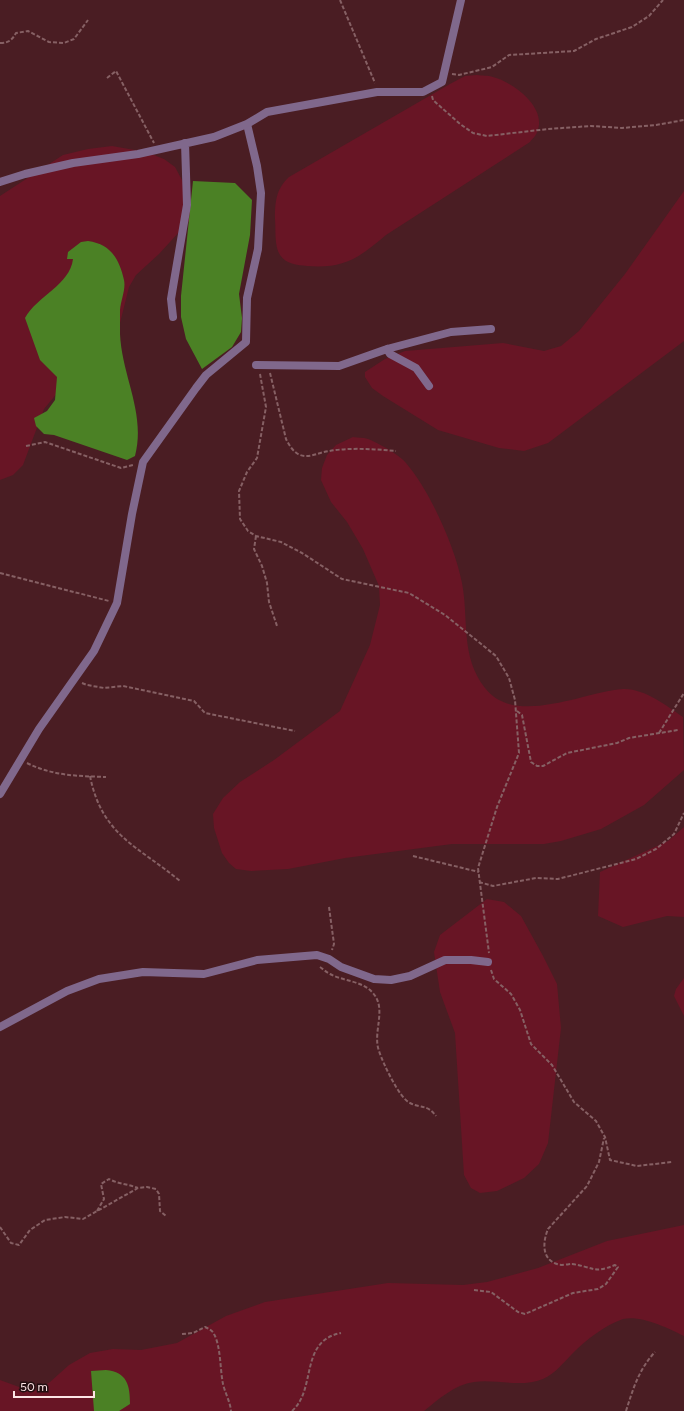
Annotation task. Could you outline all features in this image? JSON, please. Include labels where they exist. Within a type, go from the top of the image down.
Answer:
[{"type":"street","points":[[0,182],[25,174],[73,163],[156,150],[214,137],[248,124],[268,112],[377,92],[414,93],[432,89],[442,82],[461,0]]},
{"type":"street","points":[[0,794],[39,729],[76,679],[94,651],[118,603],[132,514],[143,462],[206,375],[246,342],[247,298],[258,249],[262,193],[248,124]]},
{"type":"street","points":[[173,317],[171,299],[172,287],[187,206],[187,150],[185,143]]},
{"type":"street","points":[[256,365],[339,366],[387,349],[451,332],[491,329]]},
{"type":"street","points":[[387,349],[390,354],[416,368],[429,386]]},
{"type":"street","points":[[0,1027],[67,991],[99,979],[143,972],[204,974],[257,960],[317,955],[329,959],[341,967],[374,979],[391,980],[410,976],[445,960],[471,960],[488,962]]},
{"type":"path","points":[[340,0],[375,81],[377,92]]},
{"type":"path","points":[[444,74],[459,75],[492,67],[509,55],[574,51],[596,39],[632,27],[650,16],[663,0]]},
{"type":"path","points":[[0,43],[6,43],[12,40],[16,33],[28,31],[49,42],[64,43],[74,38],[88,20]]},
{"type":"path","points":[[107,78],[116,71],[152,138],[156,150]]},
{"type":"path","points":[[432,89],[433,100],[460,124],[474,133],[487,136],[592,126],[622,128],[656,125],[684,120]]},
{"type":"path","points":[[267,364],[273,381],[286,439],[292,448],[299,454],[308,457],[326,452],[348,449],[396,451]]},
{"type":"path","points":[[256,365],[262,377],[266,407],[257,458],[247,472],[239,491],[238,509],[240,519],[248,531],[256,536],[281,542],[302,553],[342,579],[409,593],[445,615],[496,656],[509,678],[516,710],[519,753],[497,807],[479,872],[479,882],[487,931],[488,962],[494,979],[511,994],[520,1010],[531,1044],[552,1064],[574,1102],[596,1121],[605,1137],[610,1160],[636,1166],[672,1162]]},
{"type":"path","points":[[26,446],[45,442],[121,468],[143,462]]},
{"type":"path","points":[[256,536],[254,549],[262,566],[267,583],[269,602],[277,626]]},
{"type":"path","points":[[0,573],[118,603]]},
{"type":"path","points":[[76,679],[87,685],[104,688],[123,686],[194,701],[205,713],[295,731]]},
{"type":"path","points":[[659,733],[684,693]]},
{"type":"path","points":[[516,710],[522,715],[531,762],[537,766],[542,766],[567,753],[617,743],[629,738],[678,730]]},
{"type":"path","points":[[21,760],[43,771],[56,774],[106,777]]},
{"type":"path","points":[[90,776],[92,790],[103,816],[113,829],[137,850],[180,881]]},
{"type":"path","points":[[479,882],[493,886],[536,878],[558,879],[636,859],[656,849],[674,834],[684,813]]},
{"type":"path","points":[[413,856],[479,872]]},
{"type":"path","points":[[329,908],[334,944],[329,959]]},
{"type":"path","points":[[307,955],[330,974],[366,988],[372,992],[378,1000],[380,1013],[377,1040],[378,1050],[400,1094],[409,1103],[430,1108],[436,1116]]},
{"type":"path","points":[[474,1290],[491,1292],[518,1312],[524,1314],[573,1292],[598,1289],[606,1284],[618,1267],[615,1265],[598,1271],[571,1264],[557,1265],[548,1259],[544,1248],[544,1238],[548,1229],[587,1186],[600,1162],[605,1137]]},
{"type":"path","points":[[97,1212],[104,1199],[101,1184],[109,1179],[116,1183],[138,1188]]},
{"type":"path","points":[[0,1227],[10,1242],[19,1245],[30,1230],[45,1220],[65,1217],[84,1219],[138,1188],[148,1187],[156,1189],[159,1194],[160,1211],[166,1216]]},
{"type":"path","points":[[182,1334],[193,1333],[205,1327],[211,1330],[215,1336],[221,1358],[224,1386],[231,1404],[231,1411]]},
{"type":"path","points":[[292,1411],[302,1401],[314,1353],[320,1343],[332,1334],[341,1333]]},
{"type":"path","points":[[626,1411],[636,1380],[647,1360],[655,1352]]},
{"type":"shaded area","points":[[465,76],[491,76],[501,80],[510,84],[527,97],[538,114],[539,123],[535,136],[530,142],[386,235],[359,256],[341,264],[331,266],[307,266],[289,262],[282,258],[278,251],[276,242],[275,207],[281,186],[289,177],[450,84]]},
{"type":"shaded area","points":[[112,146],[146,152],[164,159],[175,167],[190,195],[190,220],[159,254],[136,275],[129,287],[114,347],[58,392],[44,409],[23,465],[13,475],[0,480],[0,196],[63,155],[88,149]]},
{"type":"shaded area","points":[[193,181],[235,183],[252,200],[250,235],[239,294],[242,318],[241,332],[232,347],[202,369],[186,339],[181,317],[181,296]]},
{"type":"shaded area","points":[[684,191],[684,341],[548,443],[524,451],[499,448],[438,430],[383,396],[372,388],[365,377],[365,372],[385,359],[405,351],[503,343],[544,351],[561,346],[579,331],[625,274]]},
{"type":"shaded area","points":[[88,241],[102,245],[112,253],[119,265],[124,280],[124,291],[120,310],[120,334],[138,425],[138,440],[135,456],[127,460],[54,435],[44,434],[36,426],[34,418],[47,411],[55,400],[57,377],[40,360],[25,318],[30,310],[66,276],[71,268],[73,259],[67,259],[68,252],[81,242]]},
{"type":"shaded area","points":[[353,437],[368,439],[399,456],[406,463],[424,488],[448,537],[459,569],[464,597],[469,650],[477,676],[485,688],[498,699],[514,705],[531,706],[550,704],[607,691],[631,689],[639,691],[655,698],[683,717],[684,770],[644,805],[601,829],[561,841],[544,844],[452,844],[345,858],[288,869],[251,871],[236,869],[229,863],[222,853],[214,828],[213,814],[223,798],[240,782],[274,760],[340,711],[370,645],[380,605],[379,586],[363,549],[347,522],[331,502],[321,480],[322,468],[327,455],[336,445]]},
{"type":"shaded area","points":[[684,827],[684,917],[667,916],[623,927],[598,916],[600,872],[668,841]]},
{"type":"shaded area","points":[[487,899],[504,902],[521,916],[557,984],[561,1028],[548,1143],[539,1164],[524,1178],[497,1191],[480,1193],[471,1188],[464,1175],[455,1033],[440,992],[434,952],[440,935]]},
{"type":"shaded area","points":[[684,978],[684,1016],[674,996],[676,989]]},
{"type":"shaded area","points":[[684,1225],[684,1336],[662,1326],[646,1321],[630,1318],[623,1319],[596,1333],[578,1348],[559,1368],[543,1379],[535,1382],[474,1382],[453,1389],[424,1411],[0,1411],[0,1380],[30,1391],[37,1390],[50,1382],[69,1365],[90,1353],[113,1349],[141,1350],[177,1343],[226,1316],[265,1302],[388,1283],[463,1285],[487,1282],[538,1268],[607,1241]]},
{"type":"shaded area","points":[[106,1370],[119,1373],[128,1385],[130,1404],[119,1411],[94,1411],[91,1371]]}]
